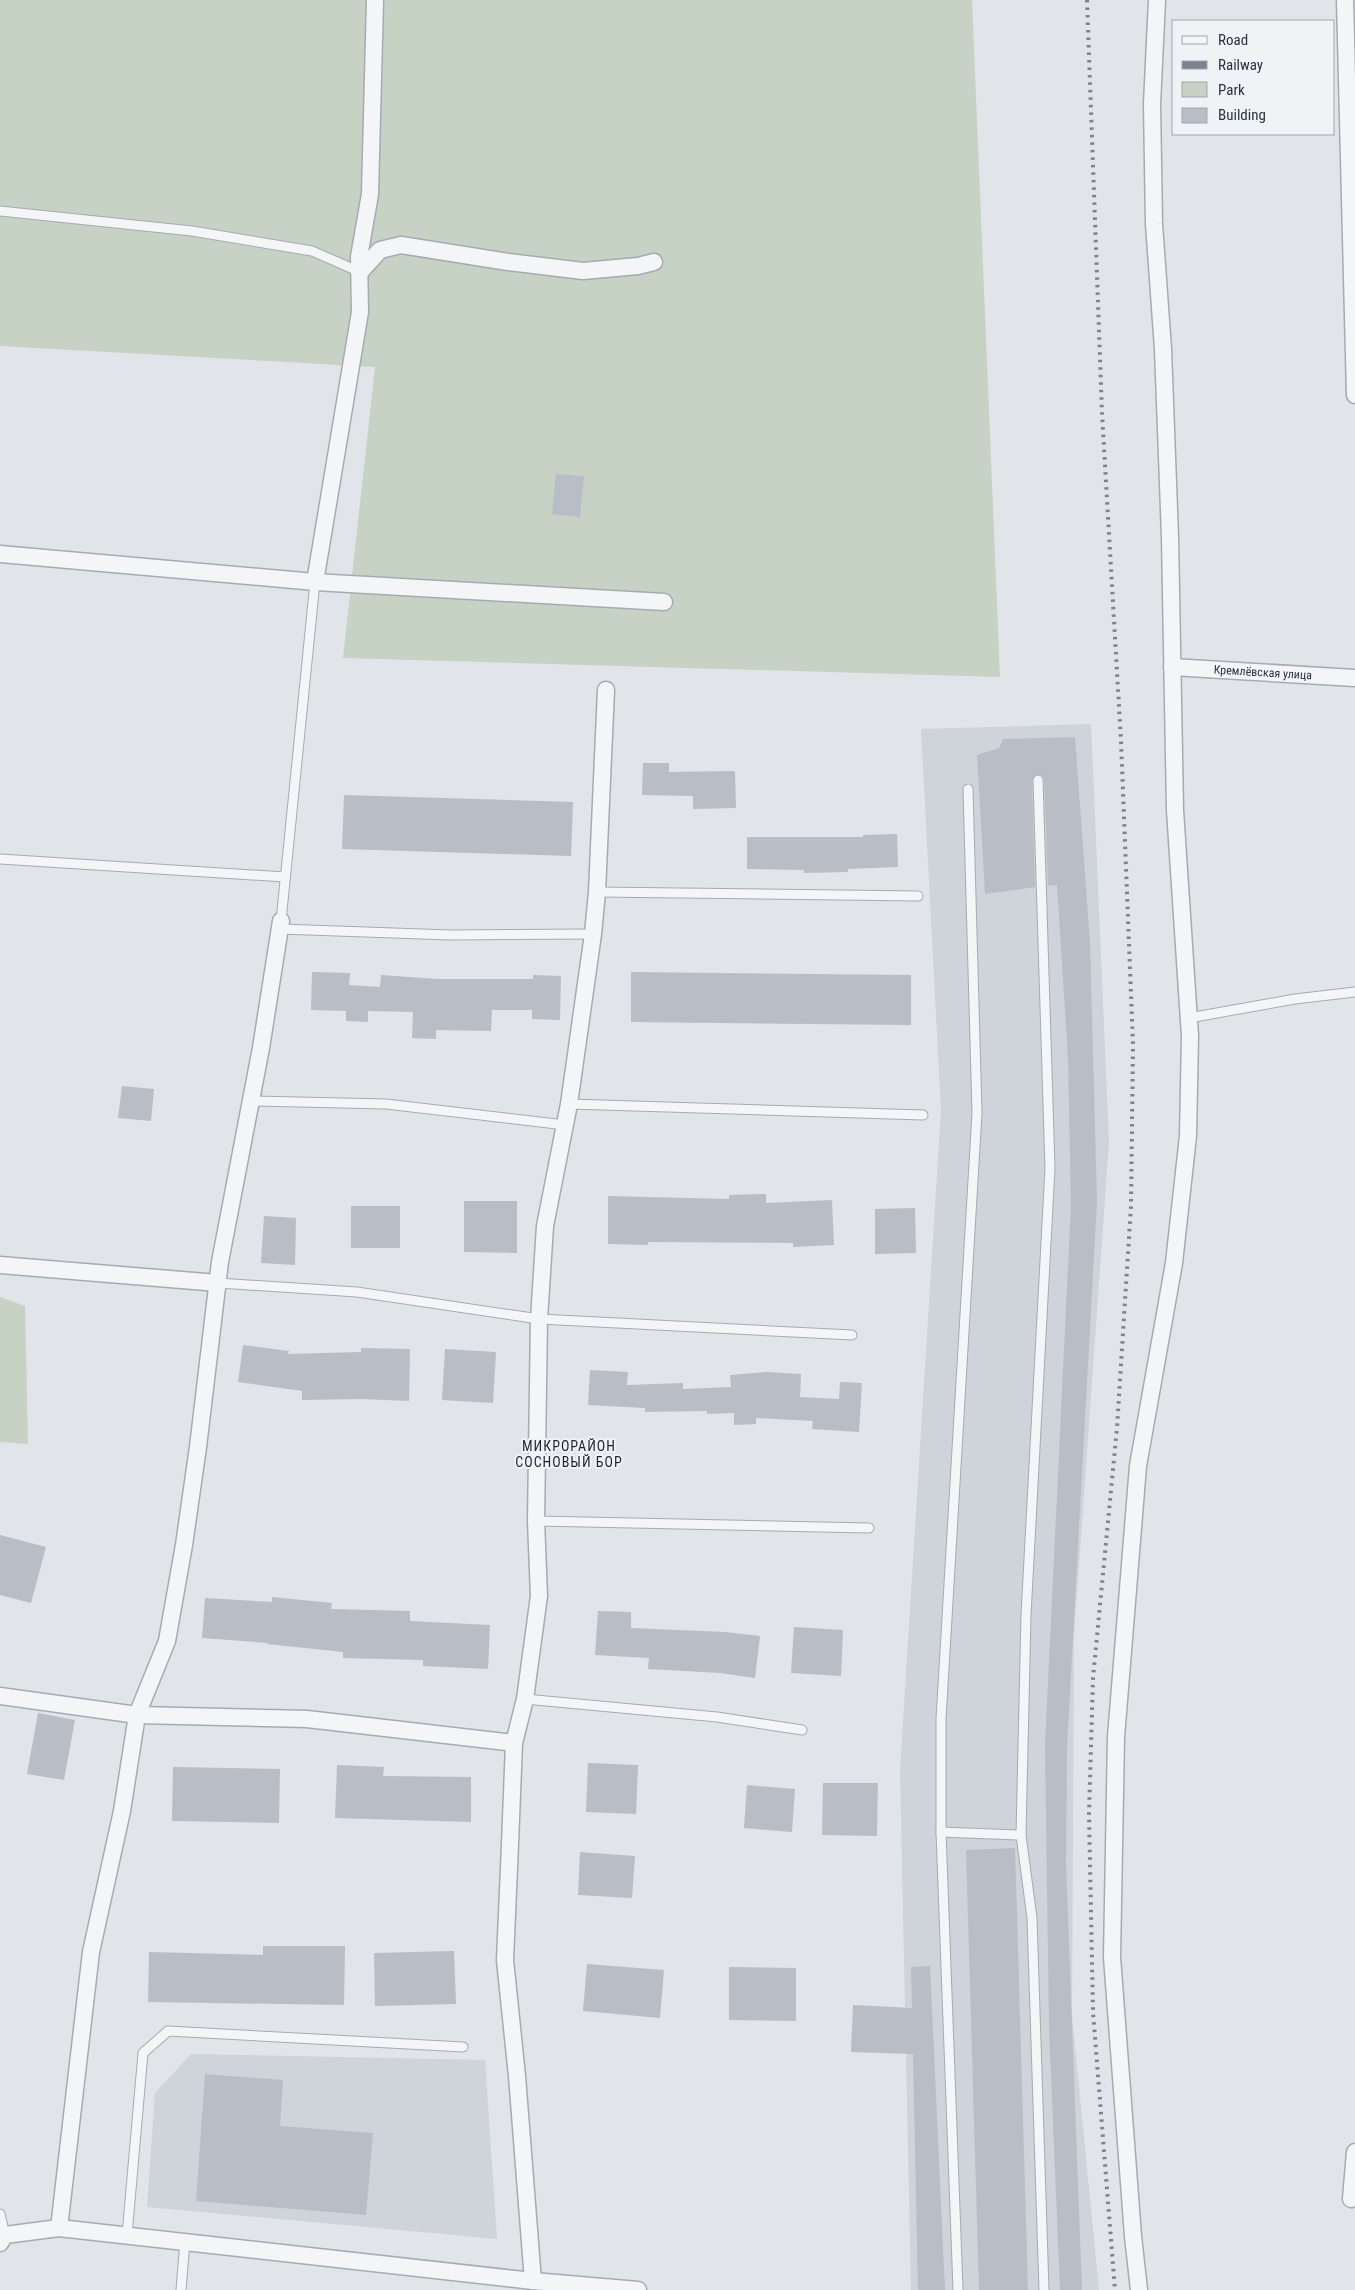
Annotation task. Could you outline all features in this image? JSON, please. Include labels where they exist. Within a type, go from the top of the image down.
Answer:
[{"type":"street","points":[[315,582],[360,312],[359,257],[370,194],[375,0]]},
{"type":"street","points":[[1139,2290],[1133,2236],[1112,1957],[1116,1737],[1138,1466],[1174,1263],[1188,1136],[1188,1018],[1175,810],[1163,349],[1154,224],[1152,104],[1156,0]]},
{"type":"street","points":[[1345,0],[1355,394]]},
{"type":"street","points":[[360,272],[380,250],[401,245],[508,262],[583,271],[638,266],[654,262]]},
{"type":"street","points":[[0,554],[315,582],[664,602]]},
{"type":"street","name":"Кремлёвская улица","points":[[1172,667],[1355,678]]},
{"type":"street","points":[[533,2281],[517,2076],[505,1960],[514,1743],[525,1699],[539,1596],[536,1521],[539,1319],[545,1226],[569,1104],[593,934],[597,892],[606,690]]},
{"type":"street","points":[[59,2228],[91,1952],[122,1812],[137,1716],[167,1641],[184,1545],[198,1448],[218,1283],[280,925]]},
{"type":"street","points":[[0,1264],[218,1283]]},
{"type":"street","points":[[0,1696],[137,1716],[307,1718],[514,1743]]},
{"type":"street","points":[[1351,2199],[1355,2152]]},
{"type":"street","points":[[2,2239],[59,2228],[533,2281],[638,2290]]},
{"type":"lane","points":[[0,211],[192,230],[312,251],[360,272]]},
{"type":"lane","points":[[315,582],[280,925],[450,935],[593,934]]},
{"type":"lane","points":[[1038,780],[1050,1168],[1026,1615],[1021,1835],[1032,1918],[1044,2290]]},
{"type":"lane","points":[[958,2290],[941,1832],[941,1719],[977,1113],[968,789]]},
{"type":"lane","points":[[0,859],[285,877]]},
{"type":"lane","points":[[597,892],[918,896]]},
{"type":"lane","points":[[1188,1018],[1295,999],[1355,992]]},
{"type":"lane","points":[[251,1101],[386,1104],[565,1125]]},
{"type":"lane","points":[[569,1104],[922,1115]]},
{"type":"lane","points":[[218,1283],[357,1292],[539,1319],[852,1335]]},
{"type":"lane","points":[[536,1521],[869,1528]]},
{"type":"lane","points":[[525,1699],[717,1717],[802,1730]]},
{"type":"lane","points":[[941,1832],[1021,1835]]},
{"type":"lane","points":[[127,2235],[144,2052],[168,2031],[463,2048]]},
{"type":"lane","points":[[0,2214],[2,2239]]},
{"type":"lane","points":[[181,2290],[185,2242]]},
{"type":"shaded area","points":[[1091,724],[1109,1142],[1074,1636],[1072,2016],[1099,2290],[911,2290],[900,1770],[941,1110],[921,729]]},
{"type":"shaded area","points":[[191,2054],[485,2060],[497,2239],[147,2207],[155,2093]]},
{"type":"green space","points":[[0,0],[972,0],[1000,677],[343,658],[375,367],[0,346]]},
{"type":"green space","points":[[0,1297],[25,1306],[28,1444],[0,1442]]},
{"type":"building","points":[[556,474],[584,476],[580,517],[552,514]]},
{"type":"building","points":[[1075,737],[1090,943],[1097,1201],[1067,1747],[1066,1864],[1082,2290],[1060,2290],[1049,2027],[1045,1744],[1071,1205],[1068,1058],[1057,885],[1048,886],[1044,777],[1037,774],[1032,780],[1035,887],[985,894],[977,755],[999,748],[1003,739]]},
{"type":"building","points":[[643,763],[669,763],[669,772],[735,771],[736,808],[693,809],[693,796],[642,795]]},
{"type":"building","points":[[344,795],[573,802],[571,856],[342,849]]},
{"type":"building","points":[[897,834],[898,867],[848,869],[848,872],[804,873],[804,870],[747,869],[747,837],[863,837],[863,835]]},
{"type":"building","points":[[312,972],[350,973],[349,985],[380,987],[381,975],[438,979],[533,979],[533,975],[561,976],[560,1020],[532,1019],[532,1010],[492,1010],[491,1031],[436,1030],[436,1039],[412,1038],[413,1012],[368,1011],[368,1022],[346,1021],[346,1011],[311,1010]]},
{"type":"building","points":[[631,972],[911,975],[911,1025],[631,1022]]},
{"type":"building","points":[[122,1086],[154,1089],[151,1121],[118,1118]]},
{"type":"building","points":[[766,1194],[766,1203],[832,1200],[834,1245],[793,1247],[793,1243],[648,1242],[648,1245],[608,1244],[608,1196],[729,1199],[729,1195]]},
{"type":"building","points":[[464,1201],[517,1201],[517,1253],[464,1252]]},
{"type":"building","points":[[351,1206],[400,1206],[400,1248],[351,1248]]},
{"type":"building","points":[[915,1208],[916,1253],[875,1254],[875,1209]]},
{"type":"building","points":[[264,1216],[296,1218],[295,1265],[261,1263]]},
{"type":"building","points":[[243,1345],[289,1351],[288,1354],[361,1352],[361,1348],[410,1349],[409,1401],[361,1399],[302,1400],[302,1391],[238,1382]]},
{"type":"building","points":[[445,1349],[496,1352],[493,1403],[442,1400]]},
{"type":"building","points":[[590,1370],[628,1372],[627,1385],[683,1383],[683,1389],[731,1387],[730,1375],[766,1372],[801,1374],[800,1397],[839,1399],[840,1382],[862,1383],[859,1432],[812,1429],[813,1421],[756,1418],[756,1424],[734,1425],[734,1413],[707,1414],[707,1411],[645,1412],[645,1408],[588,1405]]},
{"type":"building","points":[[0,1535],[46,1547],[31,1603],[0,1595]]},
{"type":"building","points":[[272,1597],[332,1603],[331,1609],[410,1611],[410,1621],[490,1625],[488,1669],[423,1666],[423,1660],[343,1658],[343,1652],[268,1643],[202,1638],[205,1598],[272,1602]]},
{"type":"building","points":[[598,1611],[631,1612],[631,1628],[725,1632],[760,1636],[755,1678],[720,1673],[648,1669],[649,1658],[595,1655]]},
{"type":"building","points":[[794,1627],[843,1630],[841,1676],[791,1673]]},
{"type":"building","points":[[38,1713],[75,1720],[64,1780],[27,1774]]},
{"type":"building","points":[[588,1763],[638,1765],[636,1814],[586,1812]]},
{"type":"building","points":[[337,1765],[384,1767],[383,1776],[471,1777],[471,1822],[335,1818]]},
{"type":"building","points":[[173,1767],[280,1769],[279,1823],[172,1821]]},
{"type":"building","points":[[823,1783],[878,1783],[877,1836],[822,1835]]},
{"type":"building","points":[[747,1785],[795,1789],[792,1832],[744,1828]]},
{"type":"building","points":[[1015,1848],[1028,2290],[979,2290],[966,1850]]},
{"type":"building","points":[[580,1852],[635,1856],[632,1898],[578,1895]]},
{"type":"building","points":[[263,1946],[345,1946],[344,2005],[148,2002],[149,1952],[263,1955]]},
{"type":"building","points":[[454,1951],[456,2004],[375,2006],[374,1953]]},
{"type":"building","points":[[587,1964],[664,1970],[660,2018],[583,2011]]},
{"type":"building","points":[[930,1966],[945,2290],[918,2290],[913,2054],[851,2052],[853,2005],[912,2008],[911,1967]]},
{"type":"building","points":[[729,1967],[796,1968],[796,2021],[729,2020]]},
{"type":"building","points":[[205,2074],[283,2080],[280,2126],[373,2133],[366,2215],[196,2201]]},
{"type":"railway","points":[[1087,0],[1102,413],[1121,741],[1133,1045],[1131,1206],[1117,1428],[1093,1678],[1089,1814],[1093,2012],[1115,2290]]},
{"type":"district","name":"МИКРОРАЙОН СОСНОВЫЙ БОР","points":[[569,1454]]}]
